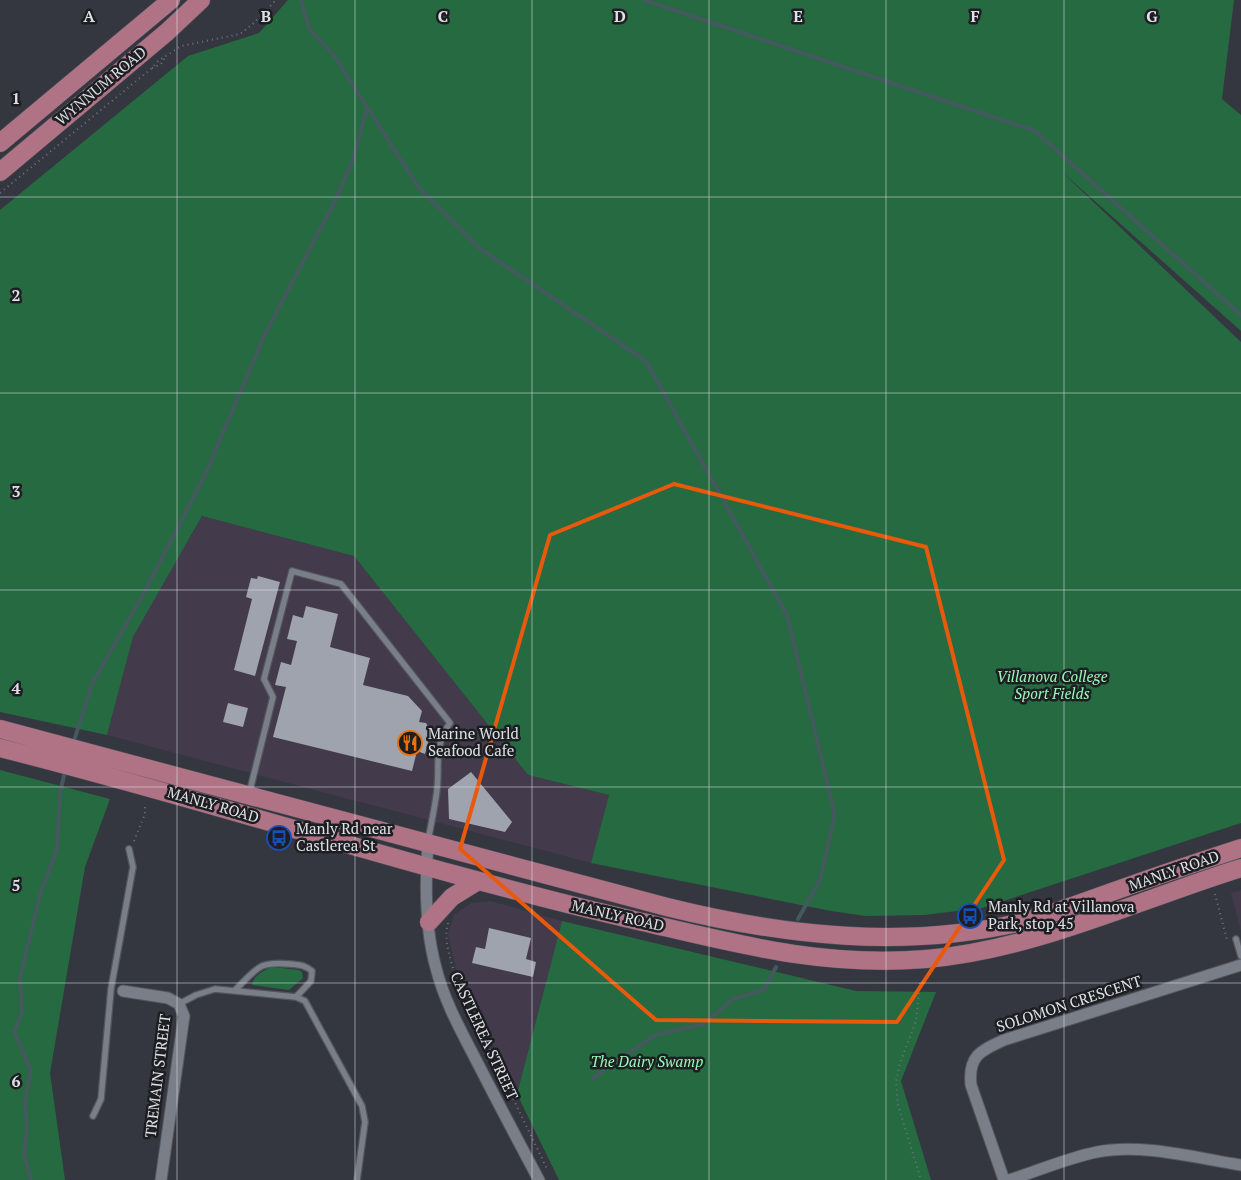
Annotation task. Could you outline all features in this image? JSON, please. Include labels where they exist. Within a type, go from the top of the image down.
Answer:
[{"type":"main road","name":"WYNNUM ROAD","points":[[0,143],[171,0]]},
{"type":"main road","name":"WYNNUM ROAD","points":[[0,172],[167,32],[201,0]]},
{"type":"main road","name":"MANLY ROAD","points":[[0,729],[714,919],[797,932],[897,937],[965,932],[1027,920],[1241,848]]},
{"type":"main road","name":"MANLY ROAD","points":[[0,748],[222,807],[558,902],[769,951],[814,958],[872,962],[930,958],[999,947],[1039,936],[1241,868]]},
{"type":"main road","points":[[429,922],[452,896],[478,880]]},
{"type":"street","name":"CASTLEREA STREET","points":[[428,843],[426,866],[429,922],[436,968],[445,997],[539,1180]]},
{"type":"street","name":"SOLOMON CRESCENT","points":[[1004,1180],[971,1084],[970,1070],[975,1058],[982,1050],[1004,1040],[1237,966]]},
{"type":"street","name":"TREMAIN STREET","points":[[123,991],[168,998],[180,1004],[184,1016],[161,1180]]},
{"type":"street","points":[[1009,1180],[1096,1152],[1119,1150],[1142,1150],[1241,1165]]},
{"type":"lane","points":[[249,796],[273,697],[264,678],[292,571],[341,584],[450,723],[443,732],[438,747],[437,789],[428,843]]},
{"type":"lane","points":[[93,1116],[100,1099],[110,989],[133,867],[129,849]]},
{"type":"lane","points":[[1236,939],[1241,956]]},
{"type":"lane","points":[[236,989],[260,966],[270,962],[307,966],[312,971],[311,982],[296,997]]},
{"type":"lane","points":[[110,989],[123,991]]},
{"type":"lane","points":[[180,1004],[196,995],[215,989],[236,989],[296,997],[305,1002],[362,1106],[365,1122],[357,1180]]},
{"type":"path","points":[[0,193],[152,68],[158,60],[181,46],[240,34],[254,23],[276,0]]},
{"type":"path","points":[[152,68],[161,64],[166,56]]},
{"type":"path","points":[[129,849],[138,835],[145,806]]},
{"type":"path","points":[[1215,894],[1237,966]]},
{"type":"path","points":[[448,922],[446,931],[453,967],[466,1001],[549,1172]]},
{"type":"path","points":[[920,983],[916,1021],[900,1063],[896,1082],[898,1105],[921,1180]]},
{"type":"highlighted area","points":[[674,484],[926,547],[1004,860],[897,1022],[656,1020],[460,849],[550,535]]},
{"type":"shaded area","points":[[202,516],[354,556],[528,775],[609,795],[591,863],[107,735],[133,637]]},
{"type":"shaded area","points":[[1241,890],[1241,931],[1231,893]]},
{"type":"shaded area","points":[[491,901],[562,921],[517,1094],[456,969],[448,934],[454,915],[471,903]]},
{"type":"green space","name":"Villanova College Sport Fields","points":[[288,0],[1234,0],[1222,99],[1241,115],[1241,331],[1062,172],[1241,342],[1241,823],[982,908],[924,915],[866,916],[831,911],[591,863],[609,795],[528,775],[354,556],[202,516],[133,637],[107,735],[0,712],[0,210],[188,56],[259,33]]},
{"type":"green space","points":[[0,770],[110,799],[85,867],[50,1073],[65,1180],[0,1180]]},
{"type":"green space","name":"The Dairy Swamp","points":[[562,921],[856,991],[936,992],[901,1081],[931,1180],[559,1180],[517,1094]]},
{"type":"green space","points":[[273,967],[299,970],[302,972],[303,978],[289,990],[252,985],[260,973]]},
{"type":"building","points":[[258,576],[280,582],[255,676],[234,670],[252,599],[246,597],[251,578],[257,579]]},
{"type":"building","points":[[306,606],[338,614],[330,647],[370,658],[363,685],[408,696],[422,711],[419,722],[426,723],[431,731],[425,754],[417,751],[412,771],[273,737],[286,687],[275,685],[281,662],[291,665],[297,641],[287,639],[293,615],[303,618]]},
{"type":"building","points":[[228,703],[248,708],[243,727],[223,722]]},
{"type":"building","points":[[471,772],[512,822],[505,832],[449,819],[448,789]]},
{"type":"building","points":[[489,928],[531,938],[526,959],[536,962],[533,977],[472,963],[476,947],[485,949]]},
{"type":"waterway","points":[[644,0],[1035,131],[1241,315]]},
{"type":"waterway","points":[[301,1],[309,28],[335,57],[419,188],[479,248],[646,361],[787,615],[835,815],[820,880],[798,919]]},
{"type":"waterway","points":[[74,741],[92,684],[147,587],[205,475],[265,334],[336,199],[353,159],[367,108]]},
{"type":"waterway","points":[[31,1180],[24,1154],[27,1128],[25,1102],[31,1071],[14,1031],[22,1014],[20,977],[40,895],[57,849],[60,793],[65,771]]},
{"type":"waterway","points":[[592,1079],[655,1035],[704,1024],[733,999],[764,990],[776,967]]},
{"type":"place","name":"Marine World Seafood Cafe","points":[[410,743]]},
{"type":"place","name":"Manly Rd near Castlerea St","points":[[279,838]]},
{"type":"place","name":"Manly Rd at Villanova Park, stop 45","points":[[970,916]]}]
